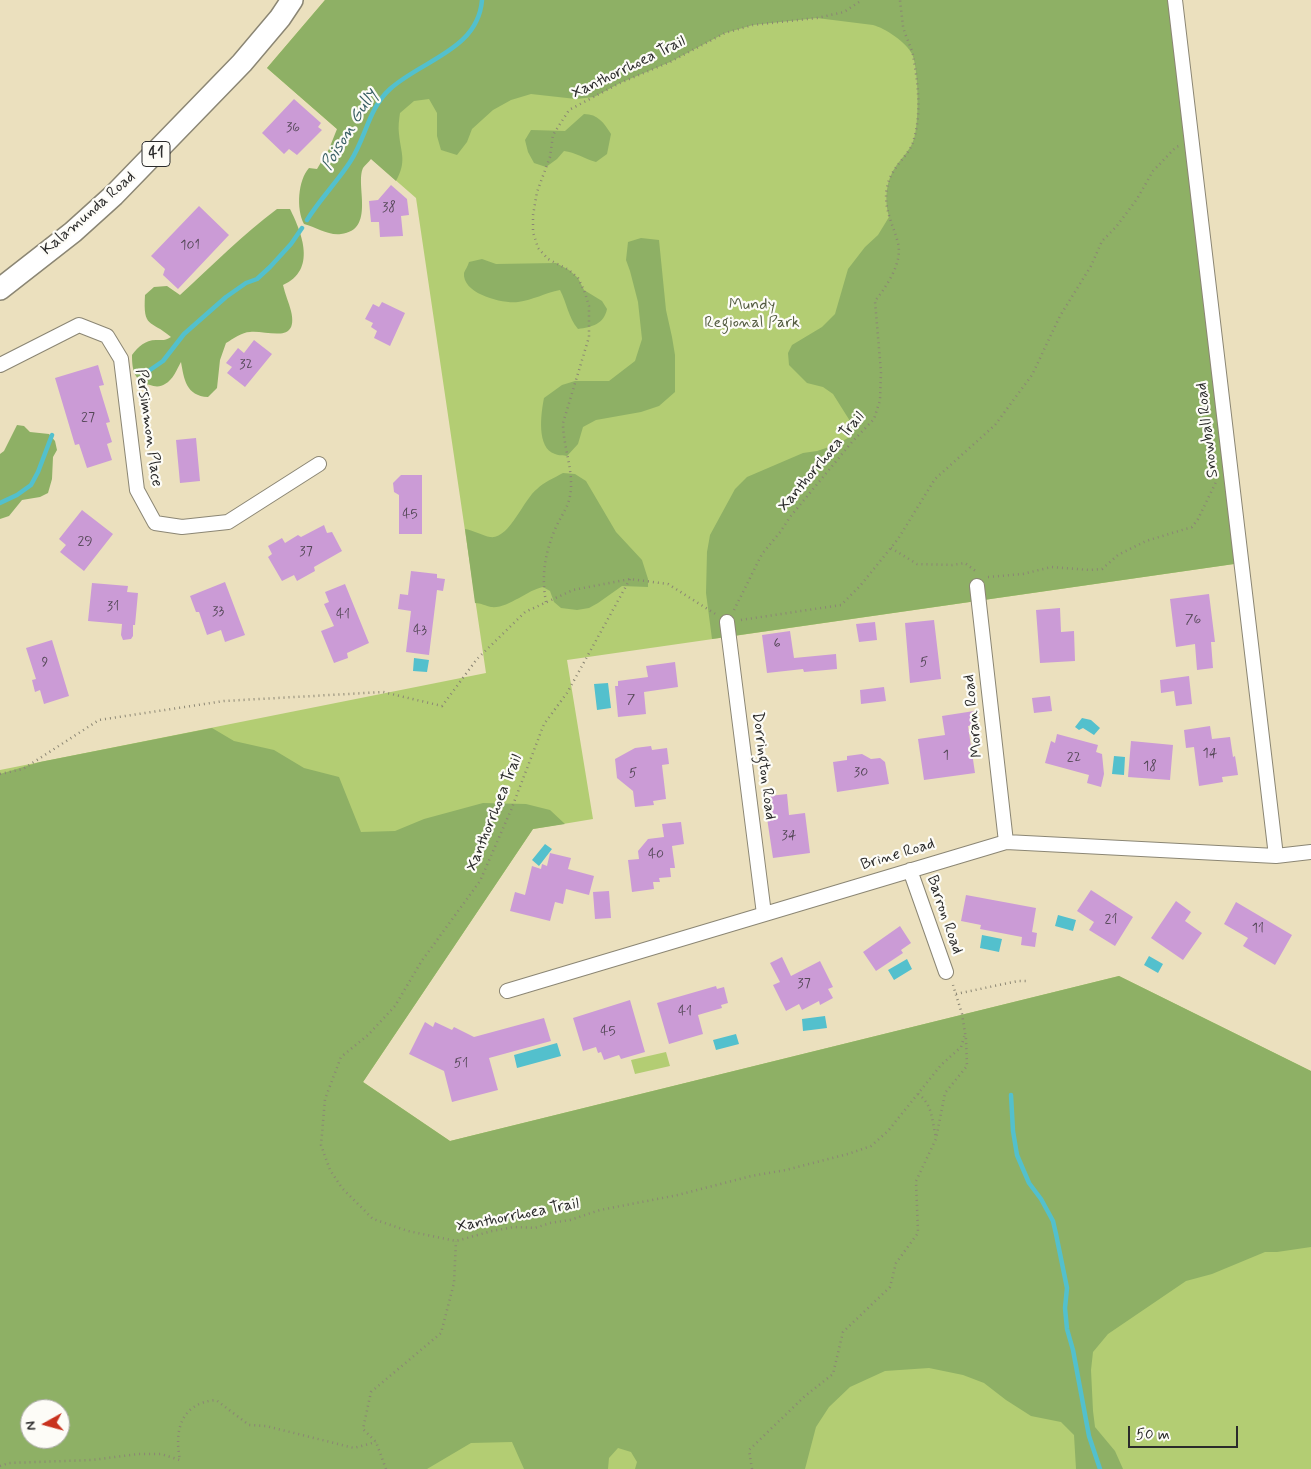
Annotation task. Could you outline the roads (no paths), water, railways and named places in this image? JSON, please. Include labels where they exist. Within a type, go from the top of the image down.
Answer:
[{"type":"main road","name":"Kalamunda Road","points":[[0,289],[73,232],[114,196],[242,64],[280,18],[292,0]]},
{"type":"street","name":"Snowball Road","points":[[1175,0],[1276,856]]},
{"type":"street","name":"Persimmon Place","points":[[0,365],[79,325],[107,336],[120,359],[137,490],[155,524],[182,527],[228,522],[319,464]]},
{"type":"street","name":"Moran Road","points":[[977,586],[1006,842]]},
{"type":"street","name":"Dorrington Road","points":[[727,622],[764,914]]},
{"type":"street","name":"Brine Road","points":[[507,991],[1006,842],[1276,856],[1311,852]]},
{"type":"street","name":"Barron Road","points":[[910,870],[946,972]]},
{"type":"water","points":[[414,658],[429,660],[427,672],[413,671]]},
{"type":"water","points":[[608,683],[611,708],[597,710],[594,684]]},
{"type":"water","points":[[1082,718],[1091,720],[1100,728],[1094,735],[1083,728],[1079,730],[1075,727]]},
{"type":"water","points":[[1114,756],[1125,757],[1124,775],[1112,774]]},
{"type":"water","points":[[545,844],[552,849],[539,866],[532,860]]},
{"type":"water","points":[[1058,915],[1076,920],[1073,931],[1055,926]]},
{"type":"water","points":[[982,935],[1002,939],[999,952],[980,948]]},
{"type":"water","points":[[1149,956],[1163,964],[1158,973],[1144,965]]},
{"type":"water","points":[[907,959],[912,969],[894,980],[888,970]]},
{"type":"water","points":[[825,1016],[827,1028],[803,1031],[802,1019]]},
{"type":"water","points":[[736,1034],[739,1044],[716,1050],[713,1040]]},
{"type":"water","points":[[557,1043],[561,1056],[517,1068],[514,1055]]},
{"type":"waterway","name":"Poison Gully","points":[[307,220],[350,162],[377,105],[383,97],[403,79],[460,42],[470,31],[478,17],[482,0]]},
{"type":"waterway","name":"Poison Gully","points":[[150,370],[163,361],[184,334],[226,297],[246,283],[257,279],[270,267],[291,244],[302,228]]},
{"type":"waterway","name":"Poison Gully","points":[[0,503],[17,495],[31,485],[52,435]]},
{"type":"waterway","points":[[1011,1095],[1013,1131],[1017,1155],[1029,1183],[1041,1199],[1053,1221],[1067,1288],[1065,1308],[1067,1329],[1073,1350],[1089,1436],[1100,1469]]},
{"type":"park label","name":"Mundy Regional Park","points":[[752,315]]}]
